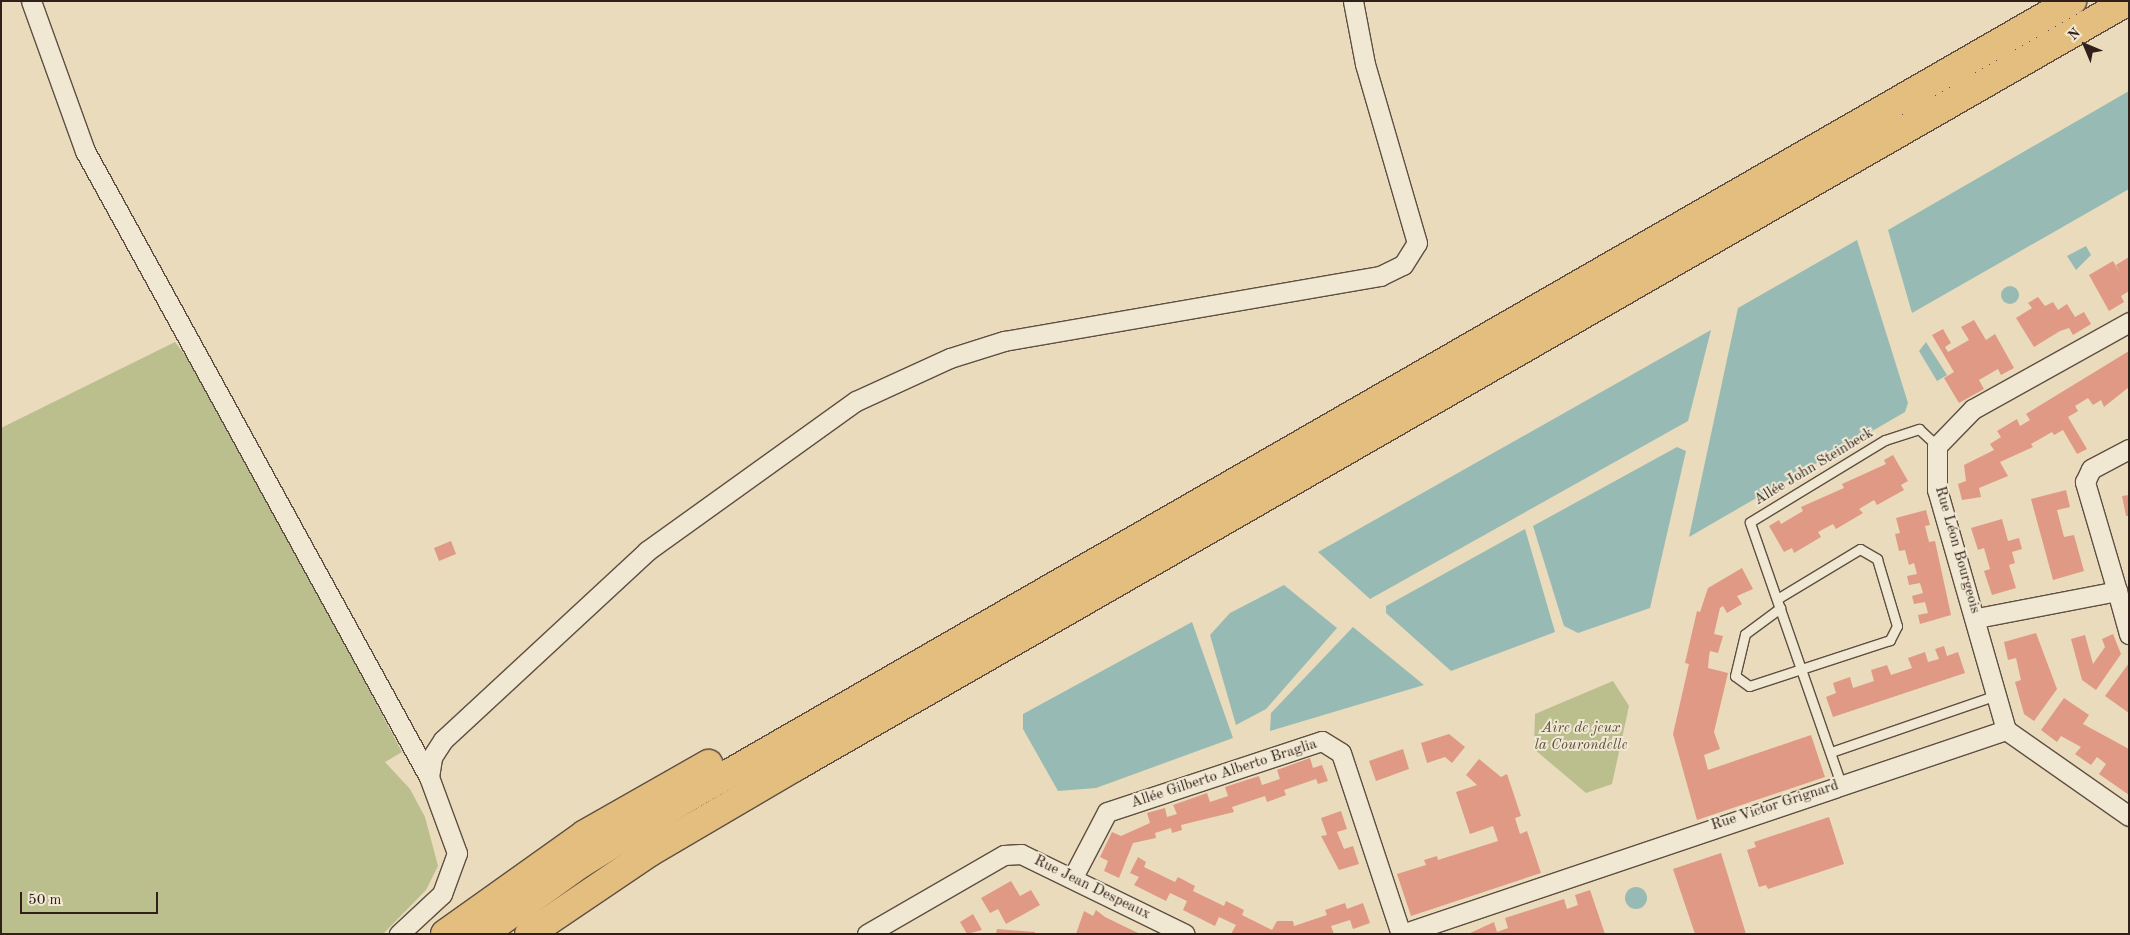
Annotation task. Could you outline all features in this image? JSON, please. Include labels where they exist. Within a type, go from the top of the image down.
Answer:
[{"type":"highway","points":[[483,934],[645,823],[2072,1]]},
{"type":"highway","points":[[529,934],[650,852],[795,767],[2128,1]]},
{"type":"highway","points":[[445,934],[544,861],[656,792],[854,686],[925,661]]},
{"type":"street","points":[[31,1],[85,151],[429,777],[457,853],[442,894],[399,934]]},
{"type":"street","points":[[429,777],[432,757],[443,740],[647,551],[856,401],[950,358],[1004,341],[1380,276],[1403,265],[1418,243],[1366,64],[1354,1]]},
{"type":"street","points":[[1937,446],[1973,409],[2129,322]]},
{"type":"street","name":"Rue Léon Bourgeois","points":[[1937,446],[1936,490],[1976,618],[2006,730]]},
{"type":"street","points":[[2129,449],[2091,469],[2085,482],[2129,634]]},
{"type":"street","points":[[1976,618],[2116,591]]},
{"type":"street","points":[[2006,730],[2129,816]]},
{"type":"street","name":"Rue Victor Grignard","points":[[1402,934],[1841,784],[2006,730]]},
{"type":"street","name":"Allée Gilberto Alberto Braglia","points":[[1073,877],[1107,812],[1322,741],[1341,753],[1402,934]]},
{"type":"street","name":"Rue Jean Despeaux","points":[[867,934],[1004,855],[1021,854],[1073,877],[1185,934]]},
{"type":"lane","name":"Allée John Steinbeck","points":[[1841,784],[1750,522],[1886,440],[1919,429],[1937,446]]},
{"type":"lane","points":[[1860,549],[1877,559],[1897,626],[1890,640],[1802,672],[1749,686],[1736,676],[1745,634],[1778,603],[1860,549]]},
{"type":"lane","points":[[1831,752],[1998,695]]},
{"type":"green space","points":[[175,342],[202,377],[402,752],[385,762],[410,789],[425,817],[438,866],[426,890],[383,934],[1,934],[1,428]]},
{"type":"green space","name":"Aire de jeux la Courondelle","points":[[1613,681],[1629,706],[1612,784],[1586,793],[1534,749],[1535,714]]},
{"type":"water","points":[[2129,91],[2129,189],[1912,313],[1888,230]]},
{"type":"water","points":[[1857,240],[1908,403],[1905,412],[1689,537],[1738,308]]},
{"type":"water","points":[[2086,246],[2091,255],[2076,270],[2067,256]]},
{"type":"water","points":[[2006,286],[2014,286],[2019,291],[2017,302],[2006,304],[2001,299],[2001,291]]},
{"type":"water","points":[[1711,330],[1688,421],[1370,599],[1318,552]]},
{"type":"water","points":[[1926,342],[1947,375],[1937,381],[1919,351]]},
{"type":"water","points":[[1677,447],[1686,451],[1650,608],[1578,633],[1564,626],[1533,526]]},
{"type":"water","points":[[1525,529],[1555,632],[1451,671],[1386,613],[1386,606]]},
{"type":"water","points":[[1284,585],[1337,628],[1266,709],[1236,725],[1210,635],[1230,613]]},
{"type":"water","points":[[1192,622],[1233,738],[1096,788],[1058,791],[1023,729],[1023,714]]},
{"type":"water","points":[[1353,627],[1424,685],[1270,731],[1271,713]]},
{"type":"water","points":[[1636,887],[1644,890],[1647,898],[1644,906],[1636,909],[1628,906],[1625,898],[1628,890]]},
{"type":"building","points":[[2129,257],[2129,291],[2121,296],[2124,302],[2109,311],[2089,275],[2113,261],[2121,275],[2116,265]]},
{"type":"building","points":[[2038,297],[2045,306],[2053,302],[2058,310],[2067,304],[2075,317],[2084,312],[2091,324],[2073,335],[2069,328],[2060,331],[2034,347],[2016,318],[2032,308],[2028,303]]},
{"type":"building","points":[[1974,320],[1986,340],[1995,334],[2014,368],[2001,375],[1998,369],[1979,380],[1984,389],[1959,403],[1944,378],[1954,372],[1932,335],[1943,329],[1951,343],[1945,347],[1948,352],[1969,340],[1961,327]]},
{"type":"building","points":[[2129,351],[2129,387],[2104,407],[2101,400],[2093,405],[2088,398],[2075,406],[2078,411],[2068,417],[2087,449],[2077,454],[2063,430],[2054,435],[2052,432],[2031,444],[2033,447],[2000,462],[2008,476],[1979,488],[1981,497],[1962,500],[1958,484],[1966,481],[1964,465],[1994,450],[1990,444],[2001,437],[1997,431],[2017,419],[2020,426],[2030,420],[2026,414]]},
{"type":"building","points":[[1893,455],[1908,481],[1901,485],[1904,490],[1877,505],[1874,500],[1859,509],[1863,513],[1836,529],[1833,524],[1818,532],[1821,537],[1794,553],[1792,548],[1784,552],[1769,526],[1779,520],[1781,524],[1803,511],[1801,507],[1844,488],[1842,484],[1886,464],[1884,460]]},
{"type":"building","points":[[2066,490],[2070,507],[2057,510],[2064,537],[2074,535],[2084,571],[2053,580],[2031,499]]},
{"type":"building","points":[[2129,495],[2129,516],[2126,516],[2122,496]]},
{"type":"building","points":[[1926,510],[1930,525],[1925,526],[1929,542],[1935,541],[1951,615],[1920,624],[1918,615],[1928,613],[1925,602],[1914,604],[1912,596],[1923,593],[1920,583],[1909,585],[1907,576],[1917,574],[1914,563],[1909,565],[1905,550],[1899,551],[1895,534],[1900,533],[1896,518]]},
{"type":"building","points":[[2002,519],[2008,541],[2019,538],[2022,549],[2012,552],[2015,563],[2009,565],[2016,588],[1992,595],[1984,571],[1990,569],[1984,548],[1978,550],[1971,528]]},
{"type":"building","points":[[451,541],[456,554],[439,561],[434,548]]},
{"type":"building","points":[[1742,568],[1753,589],[1737,596],[1742,604],[1727,613],[1723,606],[1720,608],[1714,634],[1723,636],[1718,653],[1710,651],[1709,656],[1708,668],[1728,673],[1714,732],[1720,749],[1704,755],[1708,770],[1811,735],[1825,777],[1697,820],[1673,734],[1689,664],[1685,663],[1697,611],[1700,612],[1708,588]]},
{"type":"building","points":[[2036,633],[2057,689],[2034,721],[2024,714],[2015,682],[2021,680],[2016,658],[2008,660],[2004,642]]},
{"type":"building","points":[[2113,634],[2121,654],[2096,690],[2082,680],[2071,639],[2085,635],[2093,664],[2105,647],[2102,639]]},
{"type":"building","points":[[1944,646],[1947,656],[1958,652],[1965,673],[1833,717],[1826,697],[1836,693],[1833,683],[1850,677],[1853,688],[1874,681],[1871,670],[1887,665],[1891,675],[1912,668],[1908,658],[1925,652],[1928,662],[1939,659],[1935,649]]},
{"type":"building","points":[[2129,663],[2129,713],[2105,696]]},
{"type":"building","points":[[2064,698],[2089,715],[2083,724],[2129,749],[2129,795],[2099,774],[2106,764],[2097,757],[2091,765],[2075,754],[2081,747],[2061,736],[2057,742],[2041,730]]},
{"type":"building","points":[[1449,734],[1465,747],[1452,763],[1445,757],[1427,763],[1421,743]]},
{"type":"building","points":[[1403,749],[1409,769],[1376,781],[1369,761]]},
{"type":"building","points":[[1310,758],[1313,768],[1322,765],[1328,781],[1318,784],[1316,779],[1284,790],[1286,795],[1267,802],[1265,796],[1232,807],[1234,812],[1181,825],[1182,830],[1172,833],[1171,828],[1155,833],[1156,838],[1133,843],[1119,878],[1104,871],[1108,861],[1100,857],[1112,832],[1121,836],[1150,823],[1147,813],[1165,808],[1167,817],[1177,814],[1173,805],[1207,793],[1210,802],[1228,796],[1225,787],[1259,776],[1262,785],[1280,779],[1277,770]]},
{"type":"building","points":[[1479,759],[1501,777],[1507,774],[1521,816],[1515,818],[1520,834],[1527,831],[1541,873],[1411,916],[1397,874],[1426,865],[1424,860],[1437,856],[1438,860],[1498,841],[1493,826],[1470,834],[1456,792],[1477,785],[1466,775]]},
{"type":"building","points":[[1341,811],[1347,829],[1337,832],[1344,849],[1353,846],[1359,864],[1339,870],[1321,836],[1327,835],[1321,818]]},
{"type":"building","points":[[1829,817],[1844,864],[1768,889],[1766,885],[1759,887],[1747,850],[1756,847],[1754,842]]},
{"type":"building","points":[[1721,853],[1746,934],[1695,934],[1673,869]]},
{"type":"building","points":[[1138,857],[1146,862],[1144,867],[1175,882],[1178,877],[1195,886],[1193,891],[1224,906],[1226,901],[1244,910],[1242,915],[1272,930],[1277,921],[1293,921],[1294,926],[1327,915],[1325,910],[1345,903],[1347,909],[1363,903],[1370,923],[1353,929],[1350,920],[1331,926],[1334,934],[1231,934],[1236,925],[1219,917],[1215,926],[1183,910],[1187,901],[1170,893],[1166,901],[1134,885],[1139,877],[1130,873]]},
{"type":"building","points":[[1011,881],[1020,896],[1031,890],[1040,905],[1006,924],[998,909],[990,913],[981,898]]},
{"type":"building","points":[[1590,890],[1605,934],[1468,934],[1494,922],[1497,932],[1508,928],[1505,918],[1564,899],[1567,909],[1578,905],[1575,895]]},
{"type":"building","points":[[1096,910],[1105,917],[1140,934],[1076,934],[1084,911],[1093,916]]},
{"type":"building","points":[[973,914],[982,930],[967,934],[960,922]]},
{"type":"building","points":[[997,929],[1035,932],[1035,934],[996,934]]}]
